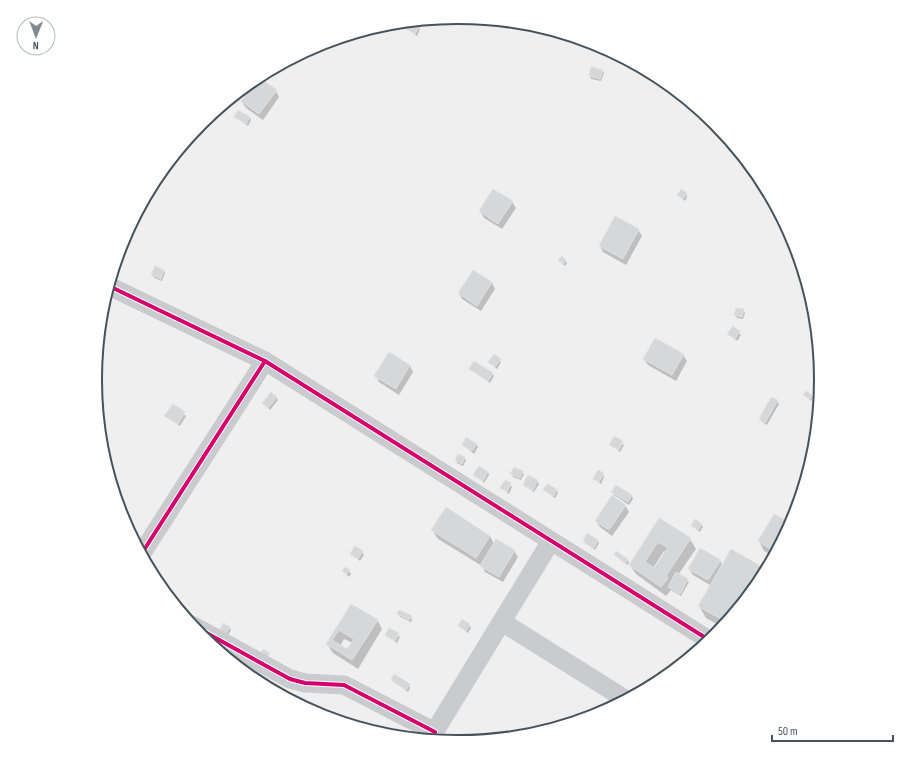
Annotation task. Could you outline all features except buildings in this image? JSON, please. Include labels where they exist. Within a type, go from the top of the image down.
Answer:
[{"type":"street","points":[[115,289],[265,361],[703,636]]},
{"type":"street","points":[[145,548],[265,361]]},
{"type":"street","points":[[433,734],[551,541]]},
{"type":"street","points":[[502,622],[620,696]]},
{"type":"street","points":[[226,649],[238,657],[290,679],[306,683],[344,685],[427,733]]},
{"type":"cycle path","points":[[115,289],[265,361]]},
{"type":"cycle path","points":[[145,548],[265,361],[703,636]]},
{"type":"cycle path","points":[[213,636],[290,679],[305,683],[344,685],[435,732]]}]
